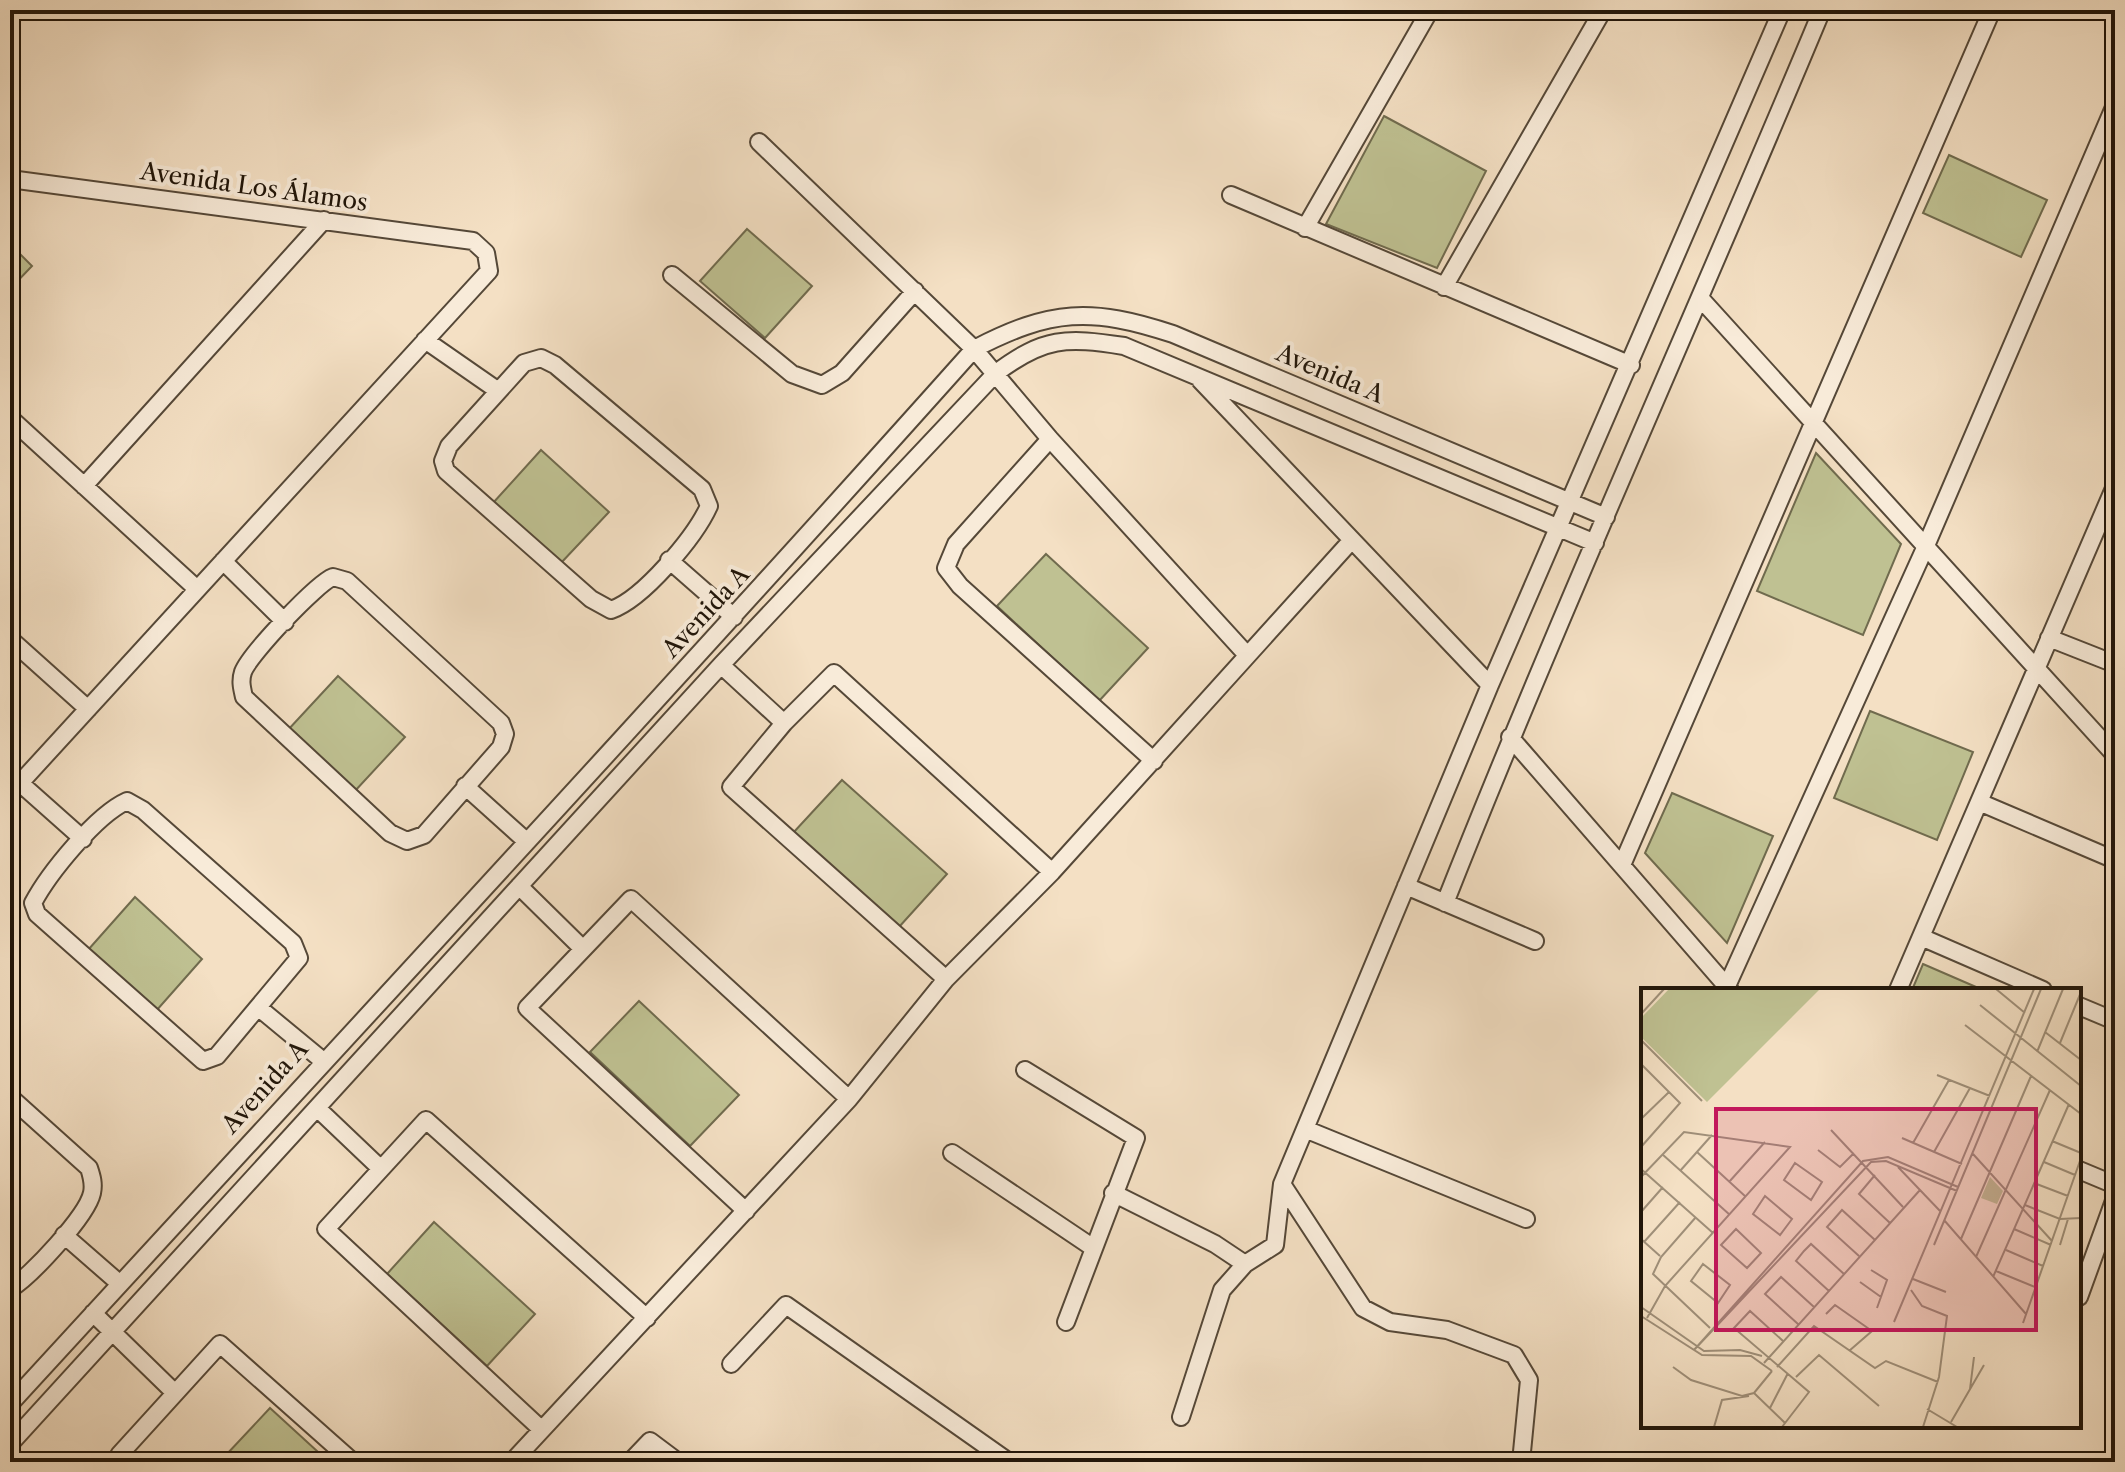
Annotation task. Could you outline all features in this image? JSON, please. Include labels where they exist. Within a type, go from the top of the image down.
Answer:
[{"type":"street","points":[[1305,228],[1430,10]]},
{"type":"street","points":[[1444,287],[1603,10]]},
{"type":"street","points":[[1181,1417],[1222,1290],[1245,1264],[1275,1245],[1282,1184],[1568,501],[1631,365],[1782,10]]},
{"type":"street","points":[[1445,903],[1510,737],[1701,299],[1822,10]]},
{"type":"street","points":[[1622,865],[1992,10]]},
{"type":"street","points":[[1510,737],[1729,988],[1925,548],[2115,105]]},
{"type":"street","points":[[759,142],[974,349],[1050,439],[1247,655]]},
{"type":"street","name":"Avenida Los Álamos","points":[[10,179],[473,241],[486,253],[489,271],[425,340]]},
{"type":"street","points":[[1231,195],[1631,365]]},
{"type":"street","points":[[84,486],[324,220]]},
{"type":"street","points":[[672,275],[792,374],[822,385],[842,373],[915,291]]},
{"type":"street","points":[[1701,299],[2115,755]]},
{"type":"street","name":"Avenida A","points":[[10,1404],[322,1060],[734,617],[974,349],[1014,328],[1056,316],[1095,315],[1137,322],[1173,334],[1606,517]]},
{"type":"street","points":[[83,839],[15,788],[425,340],[497,390]]},
{"type":"street","name":"Avenida A","points":[[10,1444],[721,665],[996,373],[1026,350],[1061,340],[1124,346],[1595,543]]},
{"type":"street","points":[[541,358],[555,365],[702,489],[709,506],[704,518],[669,560],[627,604],[611,610],[591,599],[446,471],[443,461],[449,446],[524,363],[541,358]]},
{"type":"street","points":[[1197,376],[1490,685]]},
{"type":"street","points":[[10,418],[197,589]]},
{"type":"street","points":[[1050,439],[956,544],[946,568],[960,586],[1154,761]]},
{"type":"street","points":[[1899,988],[2114,490]]},
{"type":"street","points":[[512,1462],[849,1099],[946,979],[1052,872],[1351,541]]},
{"type":"street","points":[[669,560],[734,617]]},
{"type":"street","points":[[223,561],[285,622]]},
{"type":"street","points":[[333,577],[347,581],[501,723],[505,734],[501,747],[465,786],[424,835],[407,841],[390,833],[244,697],[241,684],[244,670],[322,581],[333,577]]},
{"type":"street","points":[[2049,638],[2115,664]]},
{"type":"street","points":[[10,639],[88,709]]},
{"type":"street","points":[[721,665],[784,723]]},
{"type":"street","points":[[946,979],[731,787],[784,723],[834,673],[1052,872]]},
{"type":"street","points":[[465,786],[520,846],[533,870]]},
{"type":"street","points":[[127,801],[143,810],[293,943],[299,958],[259,1008],[217,1056],[203,1061],[37,914],[33,903],[41,887],[83,839],[115,807],[127,801]]},
{"type":"street","points":[[1979,802],[2115,860]]},
{"type":"street","points":[[519,886],[582,948]]},
{"type":"street","points":[[1406,886],[1535,941]]},
{"type":"street","points":[[746,1211],[527,1008],[582,948],[631,899],[849,1099]]},
{"type":"street","points":[[1921,937],[2038,988]]},
{"type":"street","points":[[2081,1007],[2115,1021]]},
{"type":"street","points":[[259,1008],[322,1060]]},
{"type":"street","points":[[1025,1070],[1136,1138],[1066,1322]]},
{"type":"street","points":[[10,1097],[89,1168],[94,1184],[92,1197],[64,1235],[10,1289]]},
{"type":"street","points":[[317,1108],[380,1168]]},
{"type":"street","points":[[541,1429],[326,1229],[380,1168],[426,1120],[647,1318]]},
{"type":"street","points":[[1305,1129],[1526,1219]]},
{"type":"street","points":[[952,1153],[1092,1247]]},
{"type":"street","points":[[2081,1171],[2115,1185]]},
{"type":"street","points":[[1282,1184],[1363,1308],[1390,1322],[1447,1330],[1514,1355],[1529,1380],[1521,1462]]},
{"type":"street","points":[[1113,1193],[1215,1244],[1245,1264]]},
{"type":"street","points":[[2081,1292],[2115,1198]]},
{"type":"street","points":[[64,1235],[119,1283]]},
{"type":"street","points":[[731,1364],[786,1305],[1009,1462]]},
{"type":"street","points":[[93,1313],[175,1393]]},
{"type":"street","points":[[127,1462],[119,1455],[220,1344],[353,1462]]},
{"type":"street","points":[[630,1462],[650,1441],[678,1462]]},
{"type":"green space","points":[[1384,116],[1486,171],[1437,268],[1326,224]]},
{"type":"green space","points":[[1949,155],[2047,200],[2021,257],[1923,213]]},
{"type":"green space","points":[[747,229],[812,286],[765,338],[700,281]]},
{"type":"green space","points":[[10,244],[32,266],[10,289]]},
{"type":"green space","points":[[541,450],[609,512],[560,564],[493,503]]},
{"type":"green space","points":[[1816,453],[1901,544],[1863,635],[1757,591]]},
{"type":"green space","points":[[1046,554],[1148,648],[1099,701],[997,606]]},
{"type":"green space","points":[[338,676],[405,737],[354,792],[287,731]]},
{"type":"green space","points":[[1870,711],[1973,752],[1937,840],[1834,798]]},
{"type":"green space","points":[[842,780],[947,874],[899,927],[793,833]]},
{"type":"green space","points":[[1672,793],[1773,836],[1727,943],[1645,853]]},
{"type":"green space","points":[[135,897],[202,959],[156,1011],[88,950]]},
{"type":"green space","points":[[1923,964],[1978,988],[1913,988]]},
{"type":"green space","points":[[639,1001],[739,1095],[690,1146],[590,1052]]},
{"type":"green space","points":[[434,1222],[535,1314],[487,1366],[387,1274]]},
{"type":"green space","points":[[270,1408],[329,1462],[233,1462],[226,1455]]}]
